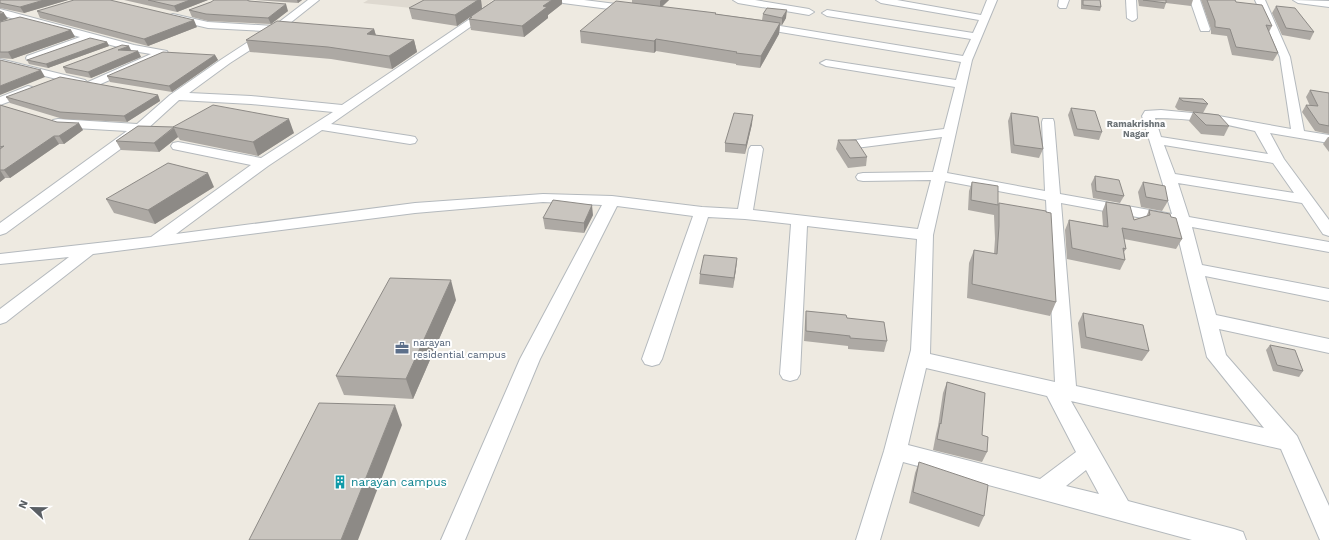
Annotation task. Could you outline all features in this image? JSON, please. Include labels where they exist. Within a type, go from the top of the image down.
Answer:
[{"type":"street","points":[[155,241],[263,163],[320,126],[504,0]]},
{"type":"street","points":[[563,0],[590,1],[643,10]]},
{"type":"street","points":[[738,0],[763,2],[810,12],[792,31]]},
{"type":"street","points":[[881,0],[984,18]]},
{"type":"street","points":[[868,540],[895,452],[921,350],[925,235],[967,60],[992,0]]},
{"type":"street","points":[[1131,0],[1132,18]]},
{"type":"street","points":[[1195,0],[1206,29]]},
{"type":"street","points":[[1260,0],[1285,57],[1298,134]]},
{"type":"street","points":[[1298,0],[1329,4]]},
{"type":"street","points":[[289,6],[309,4]]},
{"type":"street","points":[[0,230],[140,128],[175,97],[233,56],[276,29],[309,4]]},
{"type":"street","points":[[0,12],[124,46],[167,54],[92,84]]},
{"type":"street","points":[[176,18],[190,13]]},
{"type":"street","points":[[827,13],[977,37]]},
{"type":"street","points":[[6,24],[39,14]]},
{"type":"street","points":[[162,14],[208,25],[276,29]]},
{"type":"street","points":[[746,24],[967,60]]},
{"type":"street","points":[[9,69],[90,37]]},
{"type":"street","points":[[110,51],[124,46]]},
{"type":"street","points":[[218,56],[233,56]]},
{"type":"street","points":[[0,62],[9,69],[25,69],[110,88]]},
{"type":"street","points":[[826,62],[961,84]]},
{"type":"street","points":[[48,74],[69,66]]},
{"type":"street","points":[[0,101],[62,77]]},
{"type":"street","points":[[159,96],[251,100],[345,109]]},
{"type":"street","points":[[0,106],[14,110]]},
{"type":"street","points":[[1329,139],[1213,119],[1161,114],[1149,114],[1148,119],[1169,177],[1182,220],[1217,357],[1289,442],[1329,533]]},
{"type":"street","points":[[48,120],[62,124],[140,128]]},
{"type":"street","points":[[1048,122],[1054,197],[1060,391],[1089,455],[1120,510]]},
{"type":"street","points":[[320,126],[410,140]]},
{"type":"street","points":[[1260,128],[1278,160],[1329,231]]},
{"type":"street","points":[[848,145],[949,132]]},
{"type":"street","points":[[1155,140],[1278,160]]},
{"type":"street","points":[[178,146],[263,163]]},
{"type":"street","points":[[745,214],[756,149]]},
{"type":"street","points":[[863,177],[939,176],[1329,247]]},
{"type":"street","points":[[1169,177],[1308,200]]},
{"type":"street","points":[[0,259],[88,250],[415,208],[543,198],[612,201],[702,212],[745,214],[799,222],[925,235]]},
{"type":"street","points":[[453,540],[530,359],[612,201]]},
{"type":"street","points":[[652,359],[702,212]]},
{"type":"street","points":[[790,374],[799,222]]},
{"type":"street","points":[[0,318],[88,250]]},
{"type":"street","points":[[1194,269],[1329,295]]},
{"type":"street","points":[[1207,320],[1329,346]]},
{"type":"street","points":[[918,359],[1289,442]]},
{"type":"street","points":[[895,452],[1234,540]]},
{"type":"street","points":[[1043,490],[1089,455]]},
{"type":"shaded area","points":[[368,0],[493,0],[483,7],[440,1],[421,9],[363,3]]},
{"type":"building","points":[[0,0],[44,0],[20,7],[0,3]]},
{"type":"building","points":[[74,0],[110,0],[194,20],[144,39],[37,11]]},
{"type":"building","points":[[148,0],[190,0],[174,6]]},
{"type":"building","points":[[214,0],[247,0],[286,4],[268,18],[206,14],[189,10]]},
{"type":"building","points":[[424,0],[478,0],[455,15],[409,8]]},
{"type":"building","points":[[495,0],[552,0],[543,6],[547,7],[522,26],[469,19]]},
{"type":"building","points":[[1083,0],[1100,0],[1101,7],[1083,5]]},
{"type":"building","points":[[1143,0],[1166,0],[1166,3]]},
{"type":"building","points":[[1207,0],[1235,0],[1236,2],[1262,5],[1272,26],[1266,25],[1278,53],[1236,47],[1230,29],[1215,27],[1215,21]]},
{"type":"building","points":[[616,1],[716,13],[715,14],[780,23],[761,56],[656,39],[654,41],[580,31]]},
{"type":"building","points":[[1276,6],[1295,8],[1314,32],[1286,28]]},
{"type":"building","points":[[767,8],[787,10],[782,18],[763,14]]},
{"type":"building","points":[[20,17],[71,30],[8,52],[0,52],[0,22]]},
{"type":"building","points":[[277,21],[374,29],[367,34],[414,40],[389,56],[328,47],[246,40]]},
{"type":"building","points":[[90,38],[107,42],[46,64],[27,60]]},
{"type":"building","points":[[122,45],[129,46],[118,50],[138,51],[88,72],[63,67]]},
{"type":"building","points":[[163,52],[215,55],[169,86],[107,76]]},
{"type":"building","points":[[0,60],[41,70],[0,86]]},
{"type":"building","points":[[60,77],[158,95],[124,116],[60,112],[6,97]]},
{"type":"building","points":[[1310,90],[1329,93],[1329,126],[1319,124],[1306,105],[1318,106]]},
{"type":"building","points":[[1179,98],[1203,99],[1208,104],[1183,101]]},
{"type":"building","points":[[0,105],[57,122],[79,123],[59,136],[54,136],[4,170],[0,170],[0,149],[4,146],[0,147]]},
{"type":"building","points":[[213,105],[289,119],[253,142],[173,127]]},
{"type":"building","points":[[1071,108],[1095,111],[1102,132],[1077,129]]},
{"type":"building","points":[[1193,112],[1219,115],[1229,126],[1206,125]]},
{"type":"building","points":[[734,113],[753,115],[746,145],[725,143]]},
{"type":"building","points":[[1011,113],[1038,117],[1043,149],[1014,145]]},
{"type":"building","points":[[138,126],[174,127],[154,143],[116,141]]},
{"type":"building","points":[[838,140],[856,140],[867,157],[850,158]]},
{"type":"building","points":[[168,163],[208,173],[148,210],[106,199]]},
{"type":"building","points":[[1095,176],[1119,180],[1124,196],[1096,191]]},
{"type":"building","points":[[972,182],[998,186],[998,205],[971,200]]},
{"type":"building","points":[[1143,182],[1165,186],[1168,201],[1146,197]]},
{"type":"building","points":[[553,200],[592,205],[584,223],[543,218]]},
{"type":"building","points":[[1106,202],[1130,206],[1134,220],[1150,215],[1149,210],[1170,214],[1171,217],[1176,218],[1182,239],[1122,228],[1126,249],[1123,248],[1125,260],[1072,248],[1069,220],[1108,227]]},
{"type":"building","points":[[999,203],[1051,213],[1056,302],[972,284],[974,250],[997,254]]},
{"type":"building","points":[[704,255],[737,258],[734,278],[700,274]]},
{"type":"building","name":"narayan residential campus","points":[[390,278],[451,280],[406,379],[336,376]]},
{"type":"building","points":[[806,311],[846,315],[847,318],[884,322],[887,341],[850,338],[850,336],[806,331]]},
{"type":"building","points":[[1083,313],[1143,325],[1149,351],[1086,337]]},
{"type":"building","points":[[1270,345],[1295,350],[1303,371],[1277,365]]},
{"type":"building","points":[[947,382],[985,393],[982,435],[988,437],[987,452],[937,439],[940,423],[941,424]]},
{"type":"building","name":"narayan campus","points":[[319,403],[395,405],[341,540],[249,540]]},
{"type":"building","points":[[919,462],[988,485],[984,516],[913,492]]},
{"type":"place","name":"narayan residential campus","points":[[402,348]]},
{"type":"place","name":"narayan campus","points":[[340,482]]},
{"type":"district","name":"Ramakrishna Nagar","points":[[1136,130]]}]
